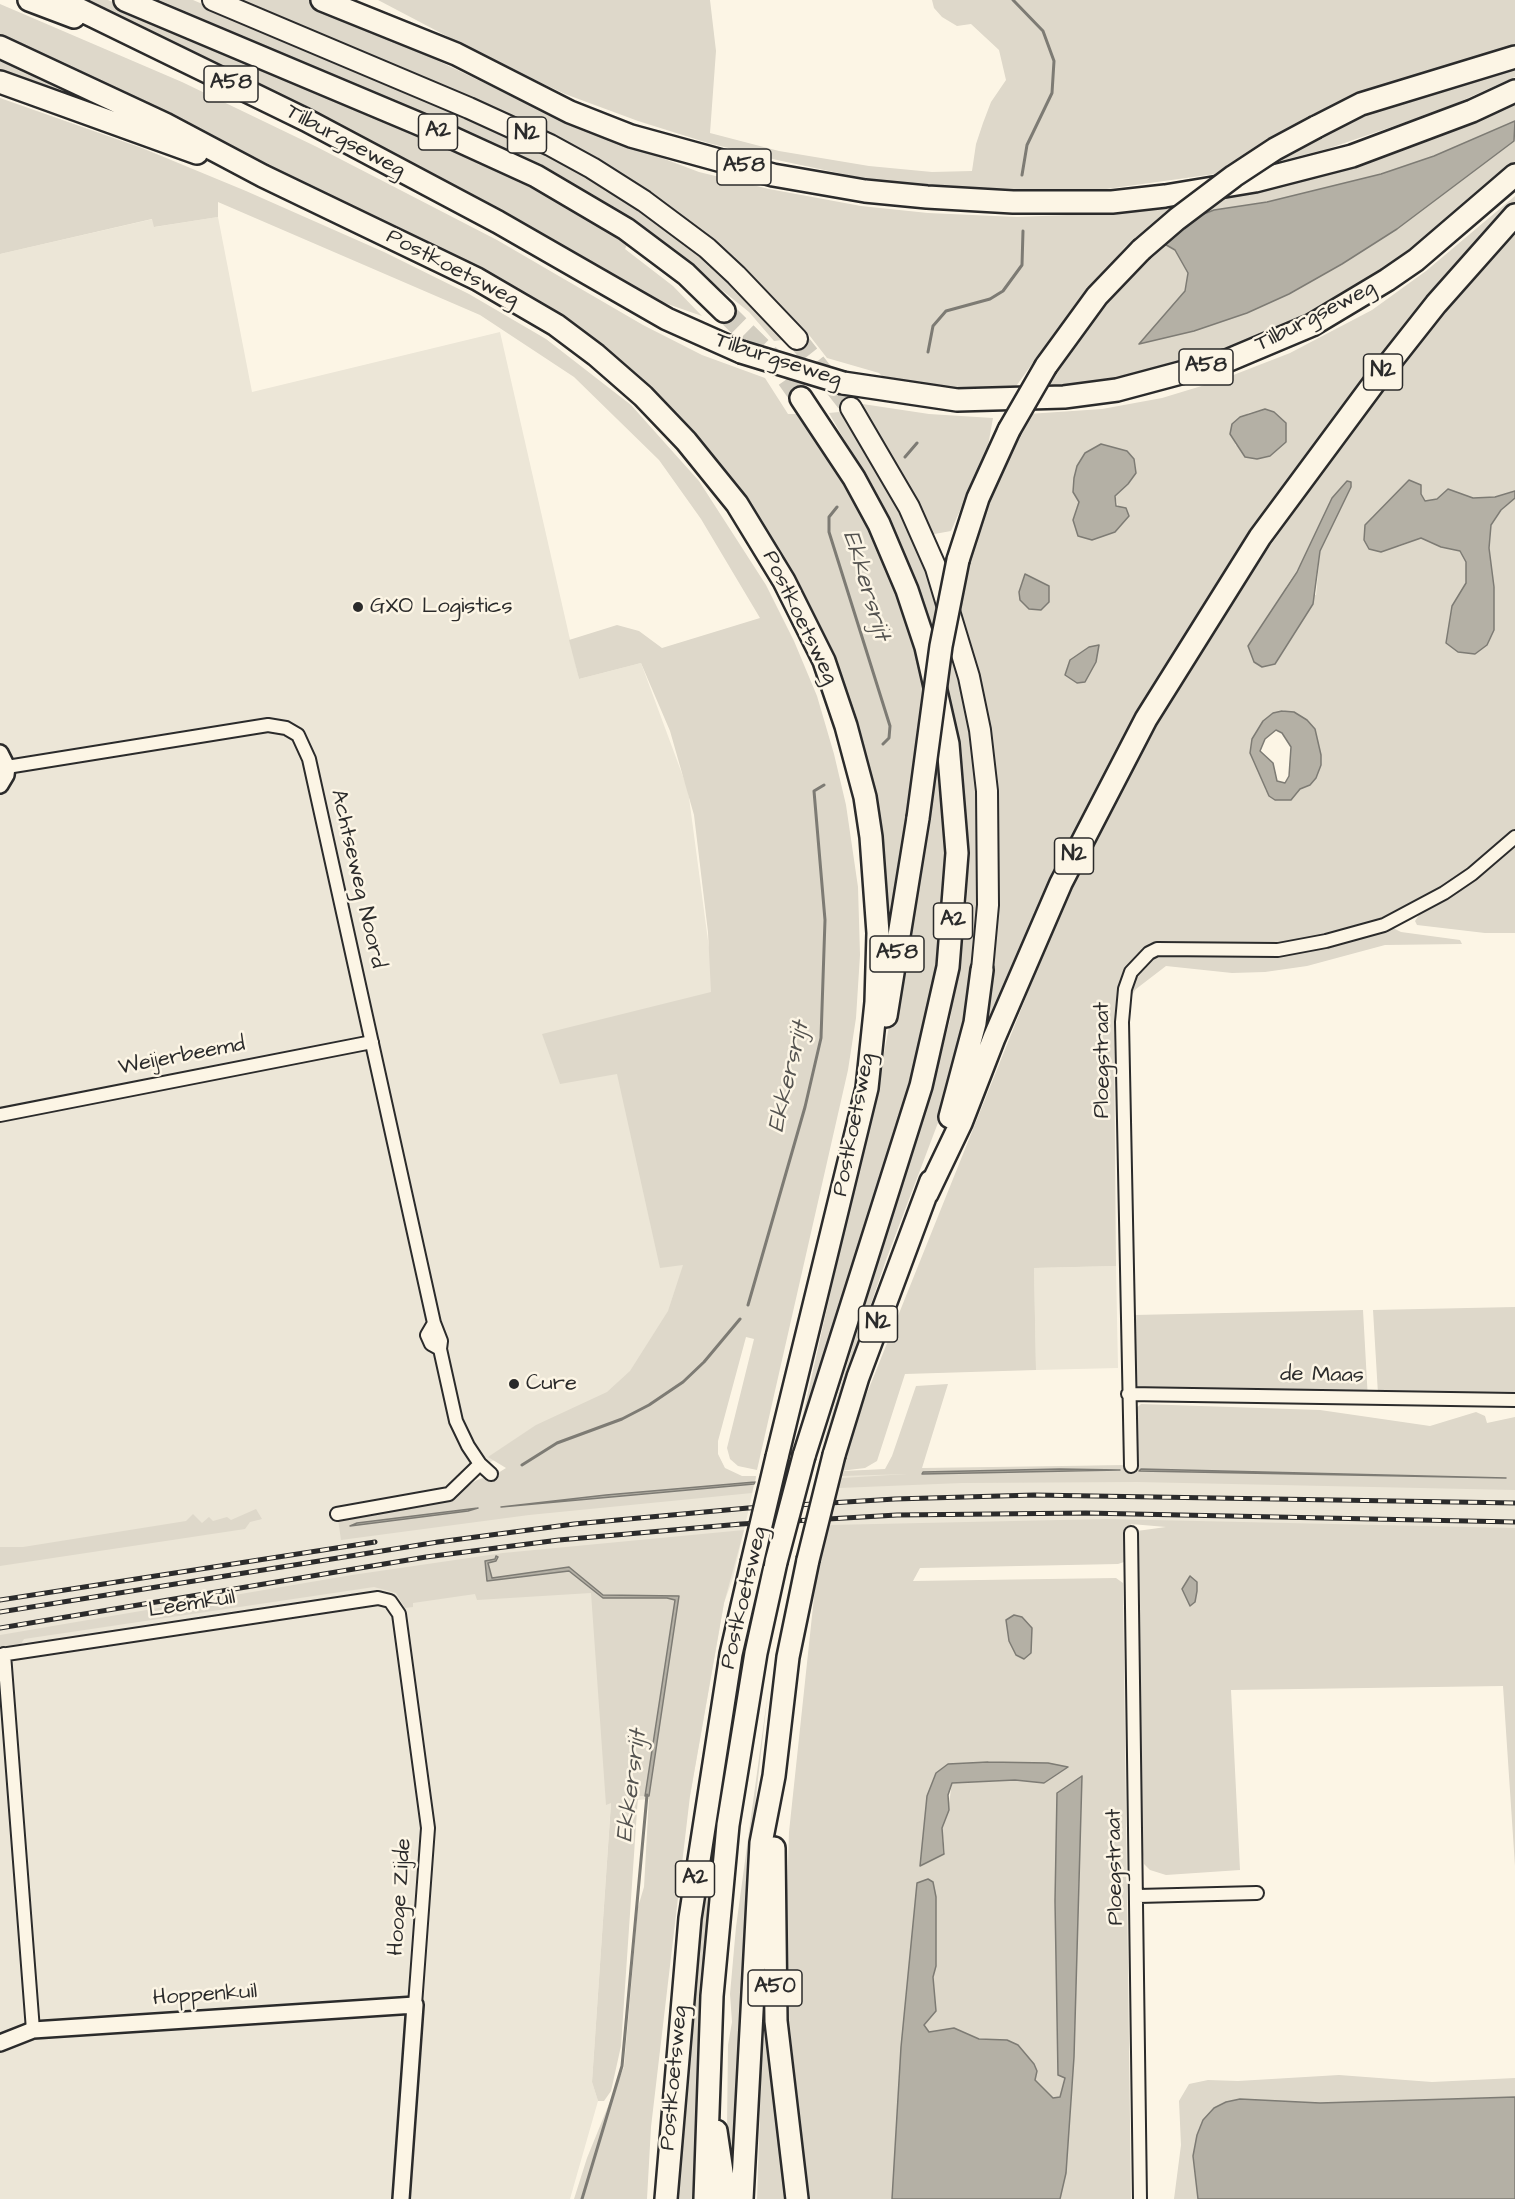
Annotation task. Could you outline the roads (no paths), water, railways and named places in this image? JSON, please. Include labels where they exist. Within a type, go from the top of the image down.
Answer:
[{"type":"highway","points":[[29,0],[156,47]]},
{"type":"highway","name":"Tilburgseweg","points":[[60,0],[306,120],[498,222],[667,319],[741,352],[843,383],[957,400],[1064,398],[1117,390],[1229,360],[1312,325],[1388,280],[1416,260],[1515,175]]},
{"type":"highway","name":"A2","points":[[125,0],[444,134],[536,176],[626,229],[686,274],[724,310]]},
{"type":"highway","name":"N2","points":[[213,0],[469,108],[550,145],[592,168],[644,201],[707,248],[797,339]]},
{"type":"highway","name":"A58","points":[[322,0],[456,54]]},
{"type":"highway","name":"A58","points":[[356,0],[570,112],[631,136],[773,175],[865,191],[1013,202],[1112,202],[1165,196],[1255,181],[1362,153],[1472,111],[1515,91]]},
{"type":"highway","name":"Postkoetsweg","points":[[0,47],[165,124],[263,176],[477,279],[556,325],[596,355],[643,396],[686,441],[737,504],[763,543],[824,661],[846,726],[865,797],[871,837],[878,933],[876,1002],[867,1088],[731,1654],[690,1918],[666,2199]]},
{"type":"highway","name":"A58","points":[[867,1088],[888,1007],[918,819],[941,646],[958,560],[978,498],[1009,430],[1046,366],[1097,296],[1141,250],[1234,176],[1275,149],[1361,105],[1515,57]]},
{"type":"highway","name":"Postkoetsweg","points":[[0,82],[263,176]]},
{"type":"highway","name":"N2","points":[[927,1194],[961,1123],[994,1038],[1061,883],[1146,719],[1260,537],[1394,357],[1443,296],[1515,215]]},
{"type":"highway","name":"Postkoetsweg","points":[[705,2199],[707,2079],[717,1919],[728,1826],[754,1664],[776,1562],[804,1456],[921,1086],[948,967],[957,853],[948,744],[927,647],[907,590],[879,524],[854,478],[801,398]]},
{"type":"highway","name":"N2","points":[[742,2199],[761,1843],[774,1776],[788,1657],[808,1560],[834,1455],[858,1377],[927,1194],[967,1058],[975,1023],[988,905],[987,801],[980,730],[969,677],[936,568],[909,507],[850,408]]},
{"type":"highway","name":"A50","points":[[774,1776],[776,2021],[797,2199]]},
{"type":"highway","name":"Postkoetsweg","points":[[707,2079],[726,2199]]},
{"type":"street","name":"Achtseweg Noord","points":[[3,760],[268,725],[286,728],[298,735],[309,759],[461,1435],[480,1464],[491,1474]]},
{"type":"street","points":[[0,785],[6,775],[3,760]]},
{"type":"street","name":"Ploegstraat","points":[[1131,1466],[1122,1022],[1125,989],[1131,972],[1149,953],[1157,949],[1278,950],[1326,942],[1384,925],[1444,893],[1472,874],[1515,837]]},
{"type":"street","name":"Weijerbeemd","points":[[0,1114],[372,1042]]},
{"type":"street","name":"de Maas","points":[[1128,1394],[1515,1400]]},
{"type":"street","points":[[337,1514],[448,1494],[480,1464]]},
{"type":"street","name":"Ploegstraat","points":[[1131,1533],[1125,1567],[1138,1896],[1140,2199]]},
{"type":"street","name":"Leemkuil","points":[[2,1655],[378,1598],[390,1601]]},
{"type":"street","name":"Hooge Zijde","points":[[390,1601],[399,1614],[428,1828],[401,2199]]},
{"type":"street","points":[[2,1655],[33,2030]]},
{"type":"street","points":[[1138,1896],[1257,1893]]},
{"type":"street","name":"Hoppenkuil","points":[[0,2043],[33,2030],[416,2005]]},
{"type":"waterway","name":"Ekkersrijt","points":[[1013,0],[1043,31],[1054,61],[1052,93],[1027,145],[1022,175]]},
{"type":"waterway","name":"Ekkersrijt","points":[[928,352],[933,326],[946,311],[990,299],[1003,291],[1022,265],[1023,231]]},
{"type":"waterway","name":"Ekkersrijt","points":[[905,457],[917,443]]},
{"type":"waterway","name":"Ekkersrijt","points":[[837,507],[829,517],[829,532],[890,726],[889,738],[883,744]]},
{"type":"waterway","name":"Ekkersrijt","points":[[748,1305],[805,1107],[821,1038],[825,920],[814,791],[824,785]]},
{"type":"waterway","name":"Ekkersrijt","points":[[522,1465],[557,1443],[622,1419],[649,1405],[683,1382],[704,1362],[740,1319]]},
{"type":"waterway","name":"Ekkersrijt","points":[[582,2199],[622,2066],[647,1795]]},
{"type":"tunnel","points":[[724,311],[774,360],[801,398]]},
{"type":"tunnel","points":[[797,339],[851,408]]},
{"type":"railway","points":[[0,1612],[438,1542],[574,1524],[748,1508],[895,1499],[1034,1495],[1515,1503]]},
{"type":"railway","points":[[0,1628],[426,1557],[559,1540],[741,1524],[897,1515],[1086,1513],[1515,1522]]},
{"type":"railway","points":[[0,1600],[375,1542]]},
{"type":"place","name":"GXO Logistics","points":[[358,607]]},
{"type":"place","name":"Cure","points":[[514,1384]]}]
